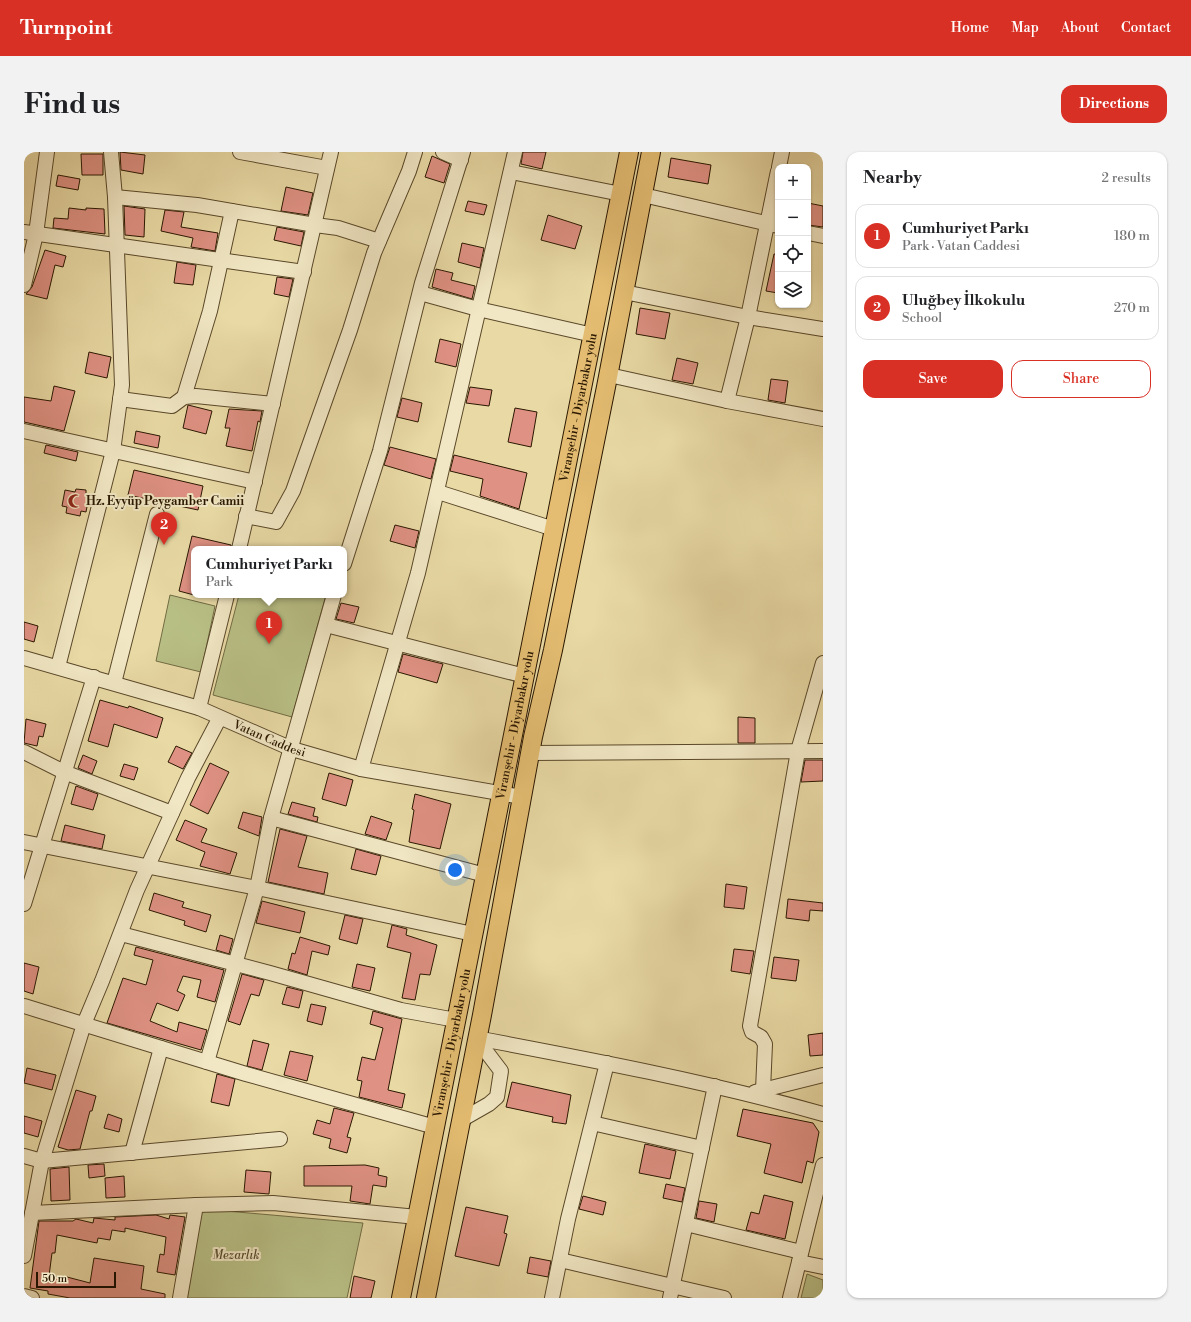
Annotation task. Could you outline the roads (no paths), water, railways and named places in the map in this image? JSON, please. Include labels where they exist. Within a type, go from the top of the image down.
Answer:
[{"type":"main road","name":"Viranşehir - Diyarbakır yolu","points":[[401,1298],[500,794],[525,676],[629,152]]},
{"type":"main road","name":"Viranşehir - Diyarbakır yolu","points":[[426,1298],[462,1120],[530,753],[609,375],[651,152]]},
{"type":"street","points":[[24,285],[30,233],[47,152]]},
{"type":"street","points":[[58,667],[113,451],[122,385],[115,197],[111,152]]},
{"type":"street","points":[[240,152],[327,168]]},
{"type":"street","points":[[240,546],[304,272],[330,152]]},
{"type":"street","points":[[246,516],[276,522],[293,492],[350,330],[379,242],[416,152]]},
{"type":"street","points":[[347,555],[380,451],[420,293],[462,156],[443,152]]},
{"type":"street","points":[[361,769],[398,645],[438,492],[478,309],[515,152]]},
{"type":"street","points":[[780,164],[782,152]]},
{"type":"street","points":[[511,172],[621,194]]},
{"type":"street","points":[[644,195],[773,225]]},
{"type":"street","points":[[115,197],[197,205],[232,212],[315,224],[338,228],[379,242]]},
{"type":"street","points":[[727,401],[773,225],[775,200]]},
{"type":"street","points":[[184,397],[210,310],[232,212]]},
{"type":"street","points":[[30,233],[116,244],[221,261],[304,272]]},
{"type":"street","points":[[811,233],[823,236]]},
{"type":"street","points":[[624,292],[748,318],[823,329]]},
{"type":"street","points":[[420,293],[478,309],[593,335]]},
{"type":"street","points":[[609,375],[727,401],[823,419]]},
{"type":"street","points":[[120,399],[172,406],[184,397],[196,396],[273,404]]},
{"type":"street","points":[[24,431],[254,482]]},
{"type":"street","points":[[438,492],[554,529]]},
{"type":"street","points":[[114,683],[157,514]]},
{"type":"street","points":[[199,708],[226,598]]},
{"type":"street","points":[[207,1062],[257,888],[271,818],[292,749],[333,598]]},
{"type":"street","points":[[326,625],[398,645],[525,676]]},
{"type":"street","name":"Vatan Caddesi","points":[[24,658],[199,708],[219,719],[292,749],[361,769],[522,797]]},
{"type":"street","points":[[757,1092],[765,1044],[761,1037],[752,1032],[750,1026],[798,751],[823,663]]},
{"type":"street","points":[[24,904],[94,678]]},
{"type":"street","points":[[24,1256],[42,1161],[84,1024],[147,867],[188,778],[219,719]]},
{"type":"street","points":[[530,753],[823,751]]},
{"type":"street","points":[[24,752],[64,772],[172,813]]},
{"type":"street","points":[[271,818],[484,875]]},
{"type":"street","points":[[24,842],[257,888],[473,934]]},
{"type":"street","points":[[121,934],[401,1010],[456,1020]]},
{"type":"street","points":[[24,1006],[207,1062],[435,1127]]},
{"type":"street","points":[[476,1038],[607,1063],[715,1086],[757,1092],[823,1114]]},
{"type":"street","points":[[462,1120],[489,1104],[497,1097],[501,1071],[476,1038]]},
{"type":"street","points":[[132,1152],[161,1048]]},
{"type":"street","points":[[552,1298],[568,1219],[607,1063]]},
{"type":"street","points":[[757,1092],[823,1075]]},
{"type":"street","points":[[672,1292],[715,1086]]},
{"type":"street","points":[[592,1122],[702,1148]]},
{"type":"street","points":[[24,1156],[42,1161],[280,1139]]},
{"type":"street","points":[[790,1298],[800,1257],[819,1197],[823,1165]]},
{"type":"street","points":[[32,1213],[196,1204],[273,1203],[417,1217]]},
{"type":"street","points":[[180,1298],[196,1204]]},
{"type":"street","points":[[686,1224],[800,1257],[823,1268]]},
{"type":"street","points":[[560,1260],[672,1292],[724,1298]]},
{"type":"street","points":[[24,1296],[32,1298]]},
{"type":"place","name":"Hz. Eyyüp Peygamber Camii","points":[[75,501]]},
{"type":"place","name":"Uluğbey İlkokulu","points":[[164,545]]},
{"type":"place","name":"Cumhuriyet Parkı","points":[[269,644]]},
{"type":"park label","name":"Mezarlık","points":[[236,1255]]}]
